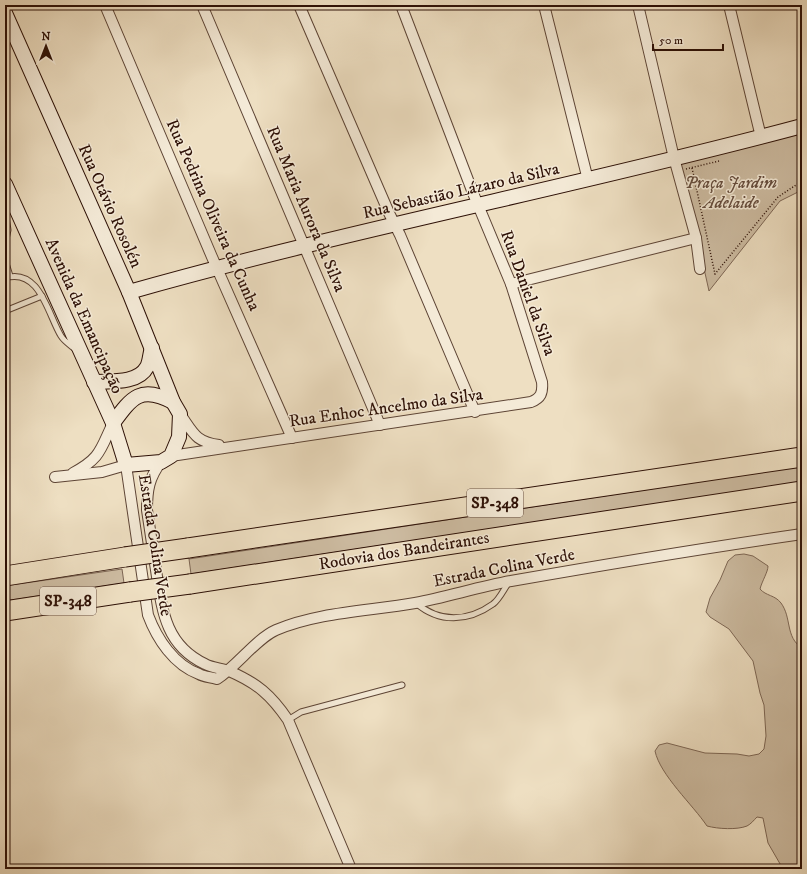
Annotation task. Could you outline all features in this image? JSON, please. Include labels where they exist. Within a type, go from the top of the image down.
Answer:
[{"type":"highway","name":"Rodovia dos Bandeirantes","points":[[5,576],[802,457]]},
{"type":"highway","name":"Rodovia dos Bandeirantes","points":[[5,611],[802,491]]},
{"type":"street","name":"Rua Pedrina Oliveira da Cunha","points":[[106,5],[292,438]]},
{"type":"street","name":"Rua Maria Aurora da Silva","points":[[202,5],[380,425]]},
{"type":"street","points":[[299,5],[475,412]]},
{"type":"street","name":"Rua Daniel da Silva","points":[[401,5],[473,193],[511,284],[542,382],[543,392]]},
{"type":"street","points":[[544,5],[588,180]]},
{"type":"street","points":[[638,5],[674,158],[696,238],[700,269]]},
{"type":"street","points":[[729,5],[761,137]]},
{"type":"street","name":"Rua Otávio Rosolén","points":[[5,13],[129,292],[176,408]]},
{"type":"street","name":"Rua Sebastião Lázaro da Silva","points":[[129,292],[218,267],[588,180],[802,126]]},
{"type":"street","name":"Avenida da Emancipação","points":[[5,184],[113,423],[126,465]]},
{"type":"street","points":[[511,284],[696,238]]},
{"type":"street","points":[[94,382],[117,381],[137,376],[147,367],[152,348]]},
{"type":"street","name":"Rua Enhoc Ancelmo da Silva","points":[[166,459],[229,447],[475,412],[531,402],[538,399],[543,392]]},
{"type":"street","points":[[55,476],[102,472],[126,465],[166,459],[179,437],[176,408],[158,394],[148,393],[139,396],[123,409],[113,423],[100,452],[90,464],[72,474]]},
{"type":"street","name":"Rua Enhoc Ancelmo da Silva","points":[[176,408],[196,437],[206,443],[229,447]]},
{"type":"street","name":"Estrada Colina Verde","points":[[166,459],[151,479],[147,510],[162,609],[171,633],[186,653],[207,665],[229,671]]},
{"type":"street","name":"Estrada Colina Verde","points":[[126,465],[148,615],[151,624],[166,648],[189,669],[198,674],[217,679],[229,671],[275,630],[317,618],[415,602],[509,582],[707,547],[802,534]]},
{"type":"street","points":[[229,671],[264,690],[288,720],[351,869]]},
{"type":"lane","points":[[5,210],[8,230],[5,244]]},
{"type":"lane","points":[[5,260],[8,277],[25,278],[34,284],[42,296],[62,338],[83,356]]},
{"type":"lane","points":[[5,311],[42,296]]},
{"type":"lane","points":[[415,602],[425,611],[438,617],[458,619],[494,604],[509,582]]},
{"type":"lane","points":[[288,720],[301,712],[402,685]]},
{"type":"path","points":[[692,168],[715,274],[778,197],[802,181]]},
{"type":"green space","name":"Praça Jardim Adelaide","points":[[802,129],[802,190],[780,201],[709,291],[681,165],[682,162]]},
{"type":"green space","points":[[802,466],[802,482],[191,574],[189,559]]},
{"type":"green space","points":[[744,554],[753,556],[768,566],[760,589],[779,600],[787,615],[793,638],[802,648],[802,869],[783,869],[768,843],[763,818],[757,817],[748,825],[733,829],[707,826],[663,770],[655,751],[659,745],[667,743],[705,753],[749,756],[759,754],[764,749],[766,736],[764,705],[753,661],[729,629],[710,617],[706,612],[710,598],[728,561],[735,555]]},
{"type":"green space","points":[[122,569],[124,583],[5,601],[5,586]]}]
